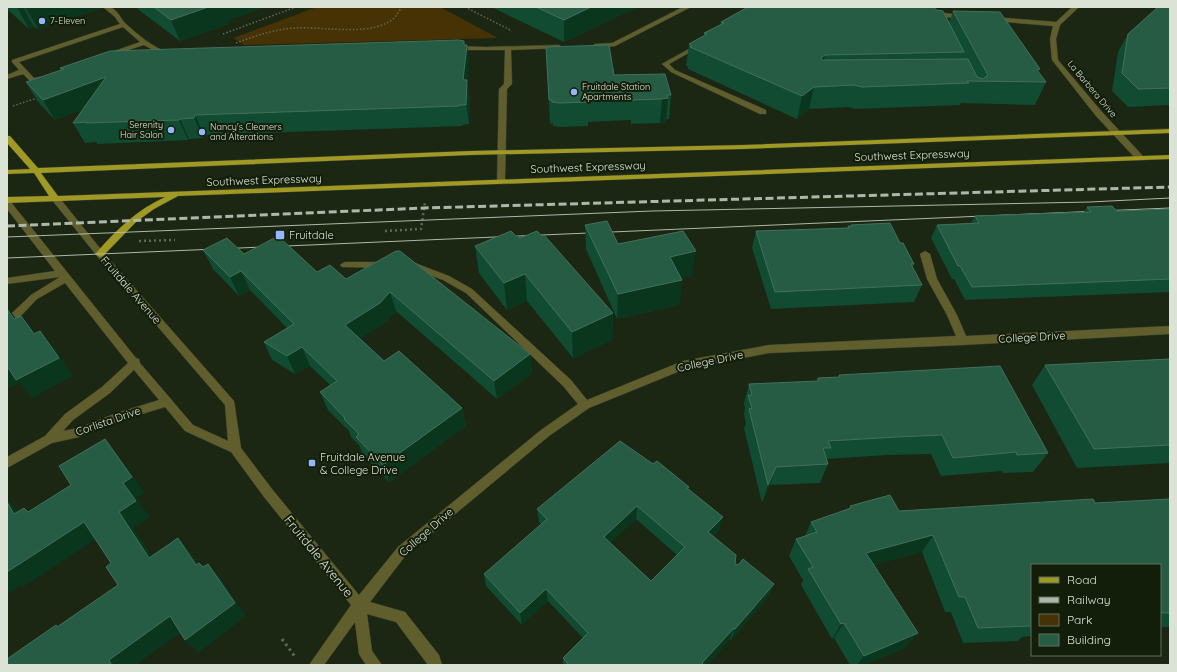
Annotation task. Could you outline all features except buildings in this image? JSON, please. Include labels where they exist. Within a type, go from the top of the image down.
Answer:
[{"type":"main road","name":"Southwest Expressway","points":[[7,172],[501,152],[751,146],[1170,131]]},
{"type":"main road","name":"Fruitdale Avenue","points":[[7,138],[36,171],[55,198]]},
{"type":"main road","name":"Southwest Expressway","points":[[7,200],[1170,157]]},
{"type":"main road","points":[[100,254],[119,232],[142,212],[180,194]]},
{"type":"street","points":[[106,7],[118,16],[120,21],[161,53],[176,56]]},
{"type":"street","points":[[590,46],[613,45],[688,7]]},
{"type":"street","points":[[919,7],[932,14],[972,17]]},
{"type":"street","points":[[988,18],[1057,24],[1076,7]]},
{"type":"street","points":[[932,14],[936,21]]},
{"type":"street","points":[[54,73],[33,81],[14,61],[124,24]]},
{"type":"street","name":"La Barbera Drive","points":[[1057,24],[1053,40],[1055,60],[1140,158]]},
{"type":"street","points":[[707,41],[665,64],[673,71],[763,112]]},
{"type":"street","points":[[104,56],[146,42]]},
{"type":"street","points":[[446,48],[508,49],[568,47]]},
{"type":"street","points":[[501,181],[503,89],[508,84],[508,49]]},
{"type":"street","points":[[7,77],[24,71]]},
{"type":"street","name":"Fruitdale Avenue","points":[[55,198],[100,254],[230,404],[235,449]]},
{"type":"street","name":"Fruitdale Avenue","points":[[7,203],[134,362],[189,428],[235,449],[268,494],[359,606],[366,654],[375,665]]},
{"type":"street","points":[[925,254],[932,279],[952,315],[963,341]]},
{"type":"street","points":[[345,265],[391,265]]},
{"type":"street","points":[[406,265],[413,265],[446,278],[469,291],[567,383],[585,405]]},
{"type":"street","points":[[7,281],[64,275]]},
{"type":"street","points":[[7,320],[14,317],[34,297],[64,275]]},
{"type":"street","name":"College Drive","points":[[316,665],[359,606],[402,551],[544,433],[585,405],[683,365],[769,349],[1170,330]]},
{"type":"street","name":"Corlista Drive","points":[[49,439],[69,417],[106,390],[134,362]]},
{"type":"street","name":"Corlista Drive","points":[[7,463],[49,439],[79,432],[117,417],[168,402]]},
{"type":"street","name":"Fruitdale Avenue","points":[[359,606],[400,617],[434,660],[435,665]]},
{"type":"path","points":[[222,34],[296,7]]},
{"type":"path","points":[[236,43],[263,33],[286,28],[309,27],[351,30],[372,27],[396,16],[402,7]]},
{"type":"path","points":[[465,7],[513,31]]},
{"type":"path","points":[[13,106],[43,96]]},
{"type":"path","points":[[385,231],[421,229],[425,198]]},
{"type":"path","points":[[139,241],[175,240]]},
{"type":"path","points":[[282,639],[296,658]]},
{"type":"green space","points":[[317,7],[440,7],[498,38],[244,45],[233,38]]},
{"type":"tram line","points":[[7,237],[652,211],[1090,202],[1170,198]]},
{"type":"tram line","points":[[7,258],[1170,208]]},
{"type":"railway","points":[[7,226],[424,208],[1170,187]]},
{"type":"place","name":"7-Eleven","points":[[42,21]]},
{"type":"place","name":"Fruitdale Station Apartments","points":[[574,92]]},
{"type":"place","name":"Serenity Hair Salon","points":[[171,130]]},
{"type":"place","name":"Nancy's Cleaners and Alterations","points":[[202,132]]},
{"type":"place","name":"Fruitdale","points":[[280,235]]},
{"type":"place","name":"Fruitdale Avenue & College Drive","points":[[312,463]]}]
